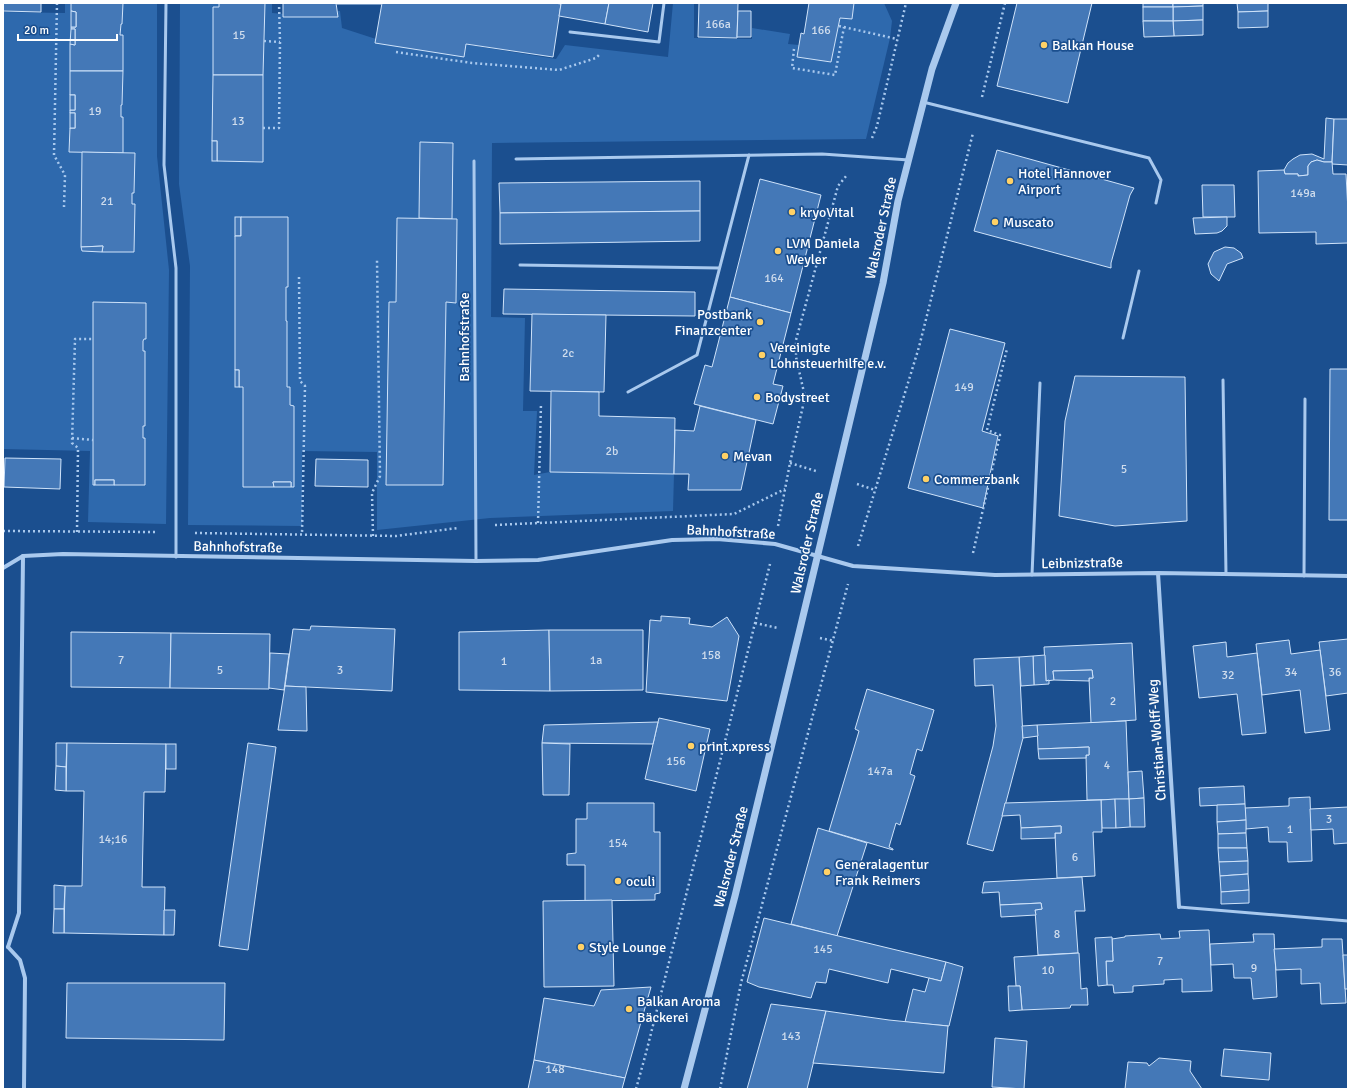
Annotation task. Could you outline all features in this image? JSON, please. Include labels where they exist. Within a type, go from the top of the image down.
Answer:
[{"type":"street","name":"Walsroder Straße","points":[[684,1089],[735,896],[883,283],[898,200],[932,69],[956,3]]},
{"type":"street","name":"Bahnhofstraße","points":[[3,568],[23,556],[63,554],[476,561],[538,560],[672,540],[717,539],[775,544],[817,555]]},
{"type":"street","name":"Leibnizstraße","points":[[817,555],[852,566],[995,575],[1158,573],[1348,576]]},
{"type":"street","points":[[8,947],[19,913],[23,556]]},
{"type":"street","name":"Christian-Wolff-Weg","points":[[1158,573],[1179,906]]},
{"type":"street","points":[[3,946],[8,947],[20,960],[25,978],[24,1089]]},
{"type":"lane","points":[[166,3],[164,165],[176,268],[176,557]]},
{"type":"lane","points":[[570,32],[659,42],[664,3]]},
{"type":"lane","points":[[923,102],[1149,158],[1161,180],[1156,203]]},
{"type":"lane","points":[[516,159],[822,154],[909,160]]},
{"type":"lane","points":[[628,392],[696,355],[749,155]]},
{"type":"lane","name":"Bahnhofstraße","points":[[474,161],[476,561]]},
{"type":"lane","points":[[520,265],[719,268]]},
{"type":"lane","points":[[1123,338],[1139,271]]},
{"type":"lane","points":[[1223,380],[1226,574]]},
{"type":"lane","points":[[1032,575],[1040,383]]},
{"type":"lane","points":[[1304,576],[1306,399]]},
{"type":"lane","points":[[1179,906],[1348,921]]},
{"type":"path","points":[[57,3],[54,155],[65,175],[64,207]]},
{"type":"path","points":[[263,128],[279,128],[279,3]]},
{"type":"path","points":[[838,26],[897,39]]},
{"type":"path","points":[[794,49],[792,68],[835,75],[844,27]]},
{"type":"path","points":[[396,52],[472,63],[559,70],[596,58],[619,37]]},
{"type":"path","points":[[264,41],[280,42]]},
{"type":"path","points":[[373,536],[372,493],[380,476],[377,260]]},
{"type":"path","points":[[300,277],[300,382],[305,386],[302,534]]},
{"type":"path","points":[[77,532],[78,448],[72,443],[75,339],[94,339]]},
{"type":"path","points":[[969,573],[1000,435],[987,430],[1007,349]]},
{"type":"path","points":[[538,523],[541,403]]},
{"type":"path","points":[[72,438],[93,440]]},
{"type":"path","points":[[3,531],[396,536],[475,526],[734,514],[785,489]]},
{"type":"shaded area","points":[[65,3],[157,3],[157,156],[169,270],[166,524],[88,522],[90,451],[3,449],[3,12],[65,13]]},
{"type":"shaded area","points":[[180,3],[272,3],[272,13],[285,14],[340,11],[342,28],[376,39],[463,44],[556,59],[565,45],[668,57],[673,3],[694,3],[694,38],[752,39],[752,28],[790,34],[788,44],[799,45],[797,57],[831,62],[840,18],[852,19],[854,3],[884,3],[892,21],[890,38],[866,139],[492,143],[491,317],[525,318],[523,411],[537,411],[534,475],[550,472],[674,474],[673,511],[490,518],[377,530],[377,452],[302,451],[302,526],[188,525],[190,266],[179,184]]},
{"type":"building","points":[[3,3],[41,3],[41,12],[3,11]]},
{"type":"building","points":[[71,3],[123,3],[120,35],[123,35],[123,71],[70,71],[70,44],[75,45],[75,29],[71,29],[71,27],[76,27],[76,12],[71,11]]},
{"type":"building","points":[[219,3],[265,3],[263,75],[213,75],[213,7],[219,7]]},
{"type":"building","points":[[283,3],[336,3],[338,17],[283,17]]},
{"type":"building","points":[[336,3],[382,3],[337,4]]},
{"type":"building","points":[[382,3],[561,4],[553,57],[466,44],[464,57],[375,43]]},
{"type":"building","points":[[559,3],[609,3],[605,24],[559,16],[561,4]]},
{"type":"building","points":[[609,3],[653,3],[648,32],[605,24]]},
{"type":"building","points":[[699,3],[738,3],[737,38],[698,37]]},
{"type":"building","points":[[809,3],[854,3],[852,19],[840,18],[831,62],[797,57],[801,33],[804,34]]},
{"type":"building","name":"Balkan House","points":[[1017,3],[1092,3],[1068,103],[997,86]]},
{"type":"building","points":[[1143,3],[1173,3],[1173,7],[1143,7]]},
{"type":"building","points":[[1173,3],[1203,3],[1203,6],[1173,7]]},
{"type":"building","points":[[1237,3],[1268,3],[1268,11],[1238,12]]},
{"type":"building","points":[[1203,6],[1203,20],[1173,21],[1173,7]]},
{"type":"building","points":[[1143,7],[1173,7],[1173,21],[1143,21]]},
{"type":"building","points":[[71,11],[76,12],[76,27],[71,27]]},
{"type":"building","points":[[738,11],[751,11],[751,37],[737,37]]},
{"type":"building","points":[[1268,11],[1268,27],[1238,28],[1238,12]]},
{"type":"building","points":[[1203,20],[1203,35],[1174,36],[1173,21]]},
{"type":"building","points":[[1143,21],[1173,21],[1174,36],[1144,37]]},
{"type":"building","points":[[71,29],[75,29],[75,45],[70,44]]},
{"type":"building","points":[[70,71],[123,71],[121,117],[123,117],[123,153],[69,152],[70,128],[75,128],[75,113],[70,113],[70,110],[75,110],[75,95],[70,95]]},
{"type":"building","points":[[213,75],[263,75],[263,162],[217,161],[217,141],[212,141]]},
{"type":"building","points":[[70,95],[75,95],[75,110],[70,110]]},
{"type":"building","points":[[70,113],[75,113],[75,128],[70,128]]},
{"type":"building","points":[[1326,118],[1334,119],[1332,162],[1317,160],[1311,162],[1308,166],[1308,175],[1298,176],[1298,174],[1285,174],[1284,170],[1288,163],[1300,155],[1312,154],[1324,159]]},
{"type":"building","points":[[1334,119],[1348,119],[1348,165],[1332,164]]},
{"type":"building","points":[[212,141],[217,141],[217,161],[212,161]]},
{"type":"building","points":[[420,142],[453,143],[452,219],[419,218]]},
{"type":"building","points":[[997,150],[1134,188],[1130,195],[1111,263],[1111,268],[974,231]]},
{"type":"building","points":[[82,152],[135,153],[134,193],[132,193],[132,204],[135,204],[134,252],[102,252],[103,246],[81,247]]},
{"type":"building","points":[[1317,160],[1332,162],[1333,174],[1346,174],[1348,243],[1316,244],[1316,232],[1259,233],[1258,171],[1284,170],[1285,174],[1298,174],[1298,176],[1308,175],[1308,166],[1311,162]]},
{"type":"building","points":[[760,179],[821,195],[791,313],[730,297]]},
{"type":"building","points":[[700,181],[700,211],[500,213],[499,183]]},
{"type":"building","points":[[1202,185],[1234,185],[1235,217],[1203,217]]},
{"type":"building","points":[[700,211],[700,241],[500,244],[500,213]]},
{"type":"building","points":[[235,217],[241,217],[241,236],[235,236]]},
{"type":"building","points":[[241,217],[288,217],[288,287],[286,287],[287,387],[290,387],[290,405],[294,406],[294,487],[291,487],[291,482],[273,482],[274,487],[243,487],[243,387],[239,387],[239,370],[235,370],[235,236],[241,236]]},
{"type":"building","points":[[1227,217],[1227,226],[1222,231],[1217,233],[1195,234],[1193,218]]},
{"type":"building","points":[[397,218],[457,219],[456,303],[446,302],[443,485],[386,485],[389,302],[396,302]]},
{"type":"building","points":[[103,246],[102,252],[82,251],[81,247]]},
{"type":"building","points":[[1225,247],[1234,248],[1241,253],[1243,258],[1227,264],[1219,281],[1211,274],[1208,264],[1214,252]]},
{"type":"building","points":[[504,289],[695,292],[695,316],[503,314]]},
{"type":"building","points":[[730,297],[791,313],[773,384],[783,386],[773,424],[694,404],[705,365],[712,367]]},
{"type":"building","points":[[93,302],[146,303],[146,339],[143,341],[143,351],[145,351],[145,426],[143,426],[143,438],[145,438],[145,485],[114,485],[114,480],[95,480],[95,485],[93,485]]},
{"type":"building","points":[[532,314],[606,315],[604,392],[530,391]]},
{"type":"building","points":[[950,329],[1005,343],[982,431],[998,436],[983,508],[908,488]]},
{"type":"building","points":[[1330,369],[1348,369],[1348,520],[1329,520]]},
{"type":"building","points":[[235,370],[239,370],[239,387],[235,387]]},
{"type":"building","points":[[1075,376],[1185,377],[1187,521],[1115,526],[1059,516],[1065,421]]},
{"type":"building","points":[[551,391],[599,392],[599,416],[675,418],[674,474],[550,472]]},
{"type":"building","points":[[700,406],[756,420],[741,490],[688,490],[689,474],[674,474],[675,430],[694,431]]},
{"type":"building","points":[[5,458],[61,459],[60,489],[4,487]]},
{"type":"building","points":[[316,459],[368,460],[368,487],[315,486]]},
{"type":"building","points":[[95,480],[114,480],[114,485],[95,485]]},
{"type":"building","points":[[273,482],[291,482],[291,487],[274,487]]},
{"type":"building","points":[[661,616],[690,618],[689,624],[712,627],[727,617],[739,636],[727,701],[646,692],[650,620],[661,621]]},
{"type":"building","points":[[311,626],[395,629],[392,691],[285,686],[293,629],[310,630]]},
{"type":"building","points":[[549,630],[550,691],[459,690],[459,632]]},
{"type":"building","points":[[549,630],[643,630],[643,690],[550,691]]},
{"type":"building","points":[[71,632],[171,633],[170,688],[71,687]]},
{"type":"building","points":[[171,633],[270,634],[269,689],[170,688]]},
{"type":"building","points":[[1348,639],[1348,693],[1326,696],[1319,642]]},
{"type":"building","points":[[1289,640],[1291,654],[1320,650],[1330,730],[1305,733],[1300,690],[1262,695],[1256,644]]},
{"type":"building","points":[[1226,642],[1227,657],[1257,653],[1266,733],[1242,735],[1237,694],[1199,698],[1193,646]]},
{"type":"building","points":[[1132,643],[1136,720],[1091,723],[1089,678],[1093,678],[1092,670],[1053,671],[1054,680],[1046,681],[1044,647]]},
{"type":"building","points":[[270,653],[289,654],[284,690],[269,688]]},
{"type":"building","points":[[1045,655],[1046,681],[1049,680],[1049,684],[1034,685],[1033,656]]},
{"type":"building","points":[[1033,656],[1034,685],[1021,686],[1019,657]]},
{"type":"building","points":[[1019,657],[1023,738],[993,851],[967,844],[993,746],[996,726],[993,685],[975,686],[974,659]]},
{"type":"building","points":[[1092,670],[1093,678],[1089,678],[1089,681],[1054,680],[1053,671]]},
{"type":"building","points":[[285,686],[306,687],[307,731],[278,730]]},
{"type":"building","points":[[867,689],[934,710],[922,751],[917,749],[910,774],[915,776],[900,825],[896,823],[889,847],[893,850],[829,831],[859,731],[855,729]]},
{"type":"building","points":[[659,718],[710,729],[696,791],[645,779]]},
{"type":"building","points":[[1126,721],[1129,799],[1087,800],[1086,755],[1089,755],[1089,747],[1038,749],[1037,725]]},
{"type":"building","points":[[658,722],[653,744],[542,743],[544,725]]},
{"type":"building","points":[[1037,725],[1038,736],[1023,738],[1022,726]]},
{"type":"building","points":[[56,743],[67,743],[66,767],[56,766]]},
{"type":"building","points":[[67,743],[166,744],[165,792],[144,792],[142,887],[165,887],[164,935],[64,933],[65,886],[82,886],[84,791],[66,791]]},
{"type":"building","points":[[248,743],[276,747],[248,950],[219,946]]},
{"type":"building","points":[[542,743],[570,744],[569,795],[543,795]]},
{"type":"building","points":[[166,744],[176,744],[176,769],[166,769]]},
{"type":"building","points":[[1089,747],[1089,755],[1086,755],[1086,758],[1039,759],[1038,749]]},
{"type":"building","points":[[56,766],[66,767],[66,791],[55,790]]},
{"type":"building","points":[[1142,771],[1144,798],[1129,799],[1128,772]]},
{"type":"building","points":[[1244,786],[1245,804],[1200,806],[1199,788]]},
{"type":"building","points":[[1310,797],[1312,861],[1288,862],[1287,842],[1269,842],[1268,827],[1246,829],[1245,808],[1289,806],[1289,798]]},
{"type":"building","points":[[1144,798],[1145,827],[1130,827],[1129,799]]},
{"type":"building","points":[[1115,799],[1116,828],[1102,828],[1101,800]]},
{"type":"building","points":[[1115,799],[1129,799],[1130,827],[1116,828]]},
{"type":"building","points":[[1101,800],[1102,832],[1093,832],[1095,876],[1057,878],[1055,833],[1061,833],[1061,826],[1021,828],[1020,815],[1002,816],[1005,803]]},
{"type":"building","points":[[587,803],[654,803],[654,832],[660,832],[660,893],[655,894],[655,900],[585,901],[585,865],[567,865],[567,854],[576,853],[576,819],[587,819]]},
{"type":"building","points":[[1245,804],[1246,820],[1217,822],[1217,805]]},
{"type":"building","points":[[1348,807],[1348,843],[1334,844],[1333,829],[1311,830],[1310,809]]},
{"type":"building","points":[[1246,820],[1246,833],[1218,834],[1217,822]]},
{"type":"building","points":[[1061,826],[1061,833],[1055,833],[1055,838],[1021,839],[1021,828]]},
{"type":"building","points":[[818,828],[867,843],[837,936],[791,924]]},
{"type":"building","points":[[1246,833],[1247,848],[1218,848],[1218,834]]},
{"type":"building","points":[[1218,848],[1247,848],[1248,861],[1219,862]]},
{"type":"building","points":[[1248,861],[1248,874],[1220,876],[1219,862]]},
{"type":"building","points":[[1248,874],[1249,890],[1221,892],[1220,876]]},
{"type":"building","points":[[1082,877],[1085,911],[1075,911],[1078,953],[1038,955],[1035,910],[1042,909],[1041,903],[1000,905],[999,892],[982,893],[984,882]]},
{"type":"building","points":[[54,885],[65,886],[64,909],[54,909]]},
{"type":"building","points":[[1249,890],[1249,903],[1221,904],[1221,892]]},
{"type":"building","points":[[612,900],[614,986],[544,987],[543,901]]},
{"type":"building","points":[[1041,903],[1042,909],[1035,910],[1036,915],[1001,917],[1000,905]]},
{"type":"building","points":[[54,909],[64,909],[64,933],[53,933]]},
{"type":"building","points":[[164,910],[175,910],[174,935],[164,935]]},
{"type":"building","points":[[764,918],[946,962],[941,981],[891,969],[888,983],[829,969],[826,983],[816,982],[811,998],[759,987],[747,982]]},
{"type":"building","points":[[1209,930],[1212,991],[1182,992],[1182,979],[1164,980],[1164,984],[1133,986],[1133,992],[1114,993],[1113,985],[1107,985],[1106,961],[1113,961],[1112,939],[1125,936],[1160,934],[1161,939],[1180,938],[1179,931]]},
{"type":"building","points":[[1253,934],[1274,934],[1277,997],[1253,999],[1251,978],[1234,978],[1233,964],[1211,965],[1210,944],[1254,942]]},
{"type":"building","points":[[1112,937],[1113,961],[1106,961],[1107,985],[1098,986],[1095,938]]},
{"type":"building","points":[[1322,939],[1342,939],[1346,1003],[1321,1004],[1320,983],[1301,984],[1301,969],[1276,970],[1274,949],[1322,947]]},
{"type":"building","points":[[1079,953],[1081,989],[1087,988],[1088,1005],[1071,1005],[1070,1008],[1022,1010],[1020,986],[1016,986],[1014,957]]},
{"type":"building","points":[[1343,955],[1348,955],[1348,989],[1345,989]]},
{"type":"building","points":[[946,962],[963,967],[949,1026],[905,1022],[913,989],[925,992],[929,978],[941,981]]},
{"type":"building","points":[[67,983],[225,983],[224,1040],[66,1038]]},
{"type":"building","points":[[1008,986],[1020,986],[1022,1010],[1009,1011]]},
{"type":"building","points":[[651,987],[625,1078],[534,1060],[544,998],[594,1006],[601,990]]},
{"type":"building","points":[[771,1004],[826,1011],[807,1089],[747,1089]]},
{"type":"building","points":[[826,1011],[889,1020],[948,1026],[944,1073],[813,1063]]},
{"type":"building","points":[[995,1038],[1027,1041],[1024,1089],[992,1087]]},
{"type":"building","points":[[1224,1049],[1271,1053],[1269,1080],[1221,1076]]},
{"type":"building","points":[[1159,1058],[1191,1061],[1190,1071],[1202,1089],[1125,1089],[1128,1062],[1147,1063],[1149,1066]]},
{"type":"building","points":[[534,1060],[625,1078],[622,1089],[528,1089]]},
{"type":"place","name":"Balkan House","points":[[1044,45]]},
{"type":"place","name":"Hotel Hannover Airport","points":[[1010,181]]},
{"type":"place","name":"kryoVital","points":[[792,212]]},
{"type":"place","name":"Muscato","points":[[995,222]]},
{"type":"place","name":"LVM Daniela Weyler","points":[[778,251]]},
{"type":"place","name":"Postbank Finanzcenter","points":[[760,322]]},
{"type":"place","name":"Vereinigte Lohnsteuerhilfe e.v.","points":[[762,355]]},
{"type":"place","name":"Bodystreet","points":[[757,397]]},
{"type":"place","name":"Mevan","points":[[725,456]]},
{"type":"place","name":"Commerzbank","points":[[926,479]]},
{"type":"place","name":"print.xpress","points":[[691,746]]},
{"type":"place","name":"Generalagentur Frank Reimers","points":[[827,872]]},
{"type":"place","name":"oculi","points":[[618,881]]},
{"type":"place","name":"Style Lounge","points":[[581,947]]},
{"type":"place","name":"Balkan Aroma Bäckerei","points":[[629,1009]]}]
